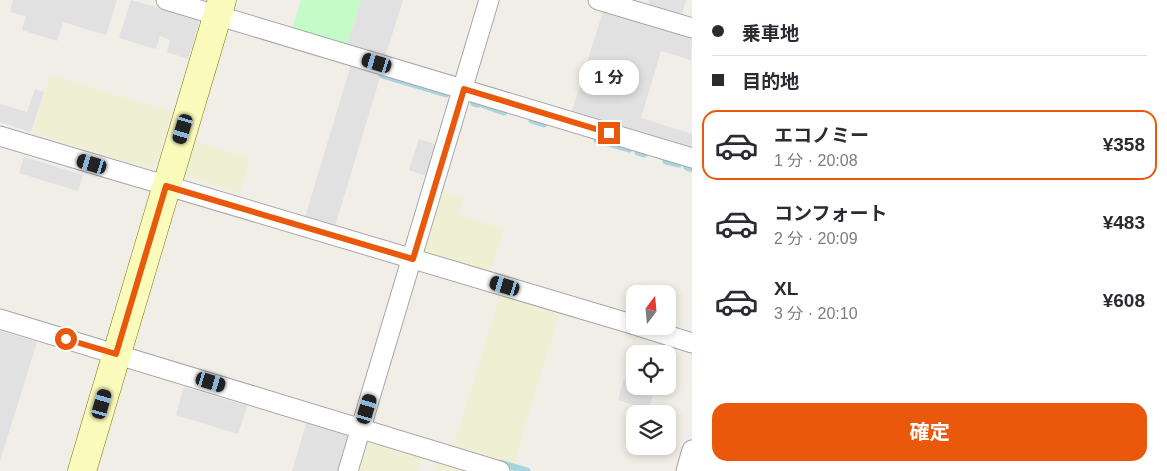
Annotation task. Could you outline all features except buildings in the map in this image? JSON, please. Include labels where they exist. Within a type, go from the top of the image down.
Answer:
[{"type":"street","points":[[166,0],[220,8],[464,89],[692,158]]},
{"type":"street","points":[[348,471],[490,0]]},
{"type":"street","points":[[598,0],[639,6],[692,28]]},
{"type":"street","points":[[82,471],[220,8]]},
{"type":"street","points":[[0,136],[626,323]]},
{"type":"street","points":[[0,319],[500,471]]},
{"type":"street","points":[[666,335],[692,343]]},
{"type":"street","points":[[686,471],[692,450]]},
{"type":"green space","points":[[301,0],[361,0],[347,45],[292,29]]},
{"type":"green space","points":[[51,75],[171,112],[156,163],[147,168],[33,133]]},
{"type":"green space","points":[[195,142],[250,159],[240,193],[185,176]]},
{"type":"green space","points":[[441,191],[464,198],[459,215],[504,229],[490,272],[428,253],[424,245]]},
{"type":"green space","points":[[500,296],[559,314],[514,463],[454,445]]},
{"type":"green space","points":[[369,440],[422,457],[418,471],[356,471],[363,445]]},
{"type":"green space","points":[[438,461],[470,471],[435,471]]},
{"type":"shaded area","points":[[13,0],[117,0],[106,35],[63,22],[57,41],[22,30],[26,16],[10,12]]},
{"type":"shaded area","points":[[131,0],[196,18],[199,24],[188,59],[167,52],[170,40],[160,36],[156,49],[119,38]]},
{"type":"shaded area","points":[[361,0],[403,0],[385,57],[347,45]]},
{"type":"shaded area","points":[[648,0],[686,0],[682,15],[650,5]]},
{"type":"shaded area","points":[[603,11],[692,38],[691,60],[661,51],[641,118],[692,134],[692,151],[571,114]]},
{"type":"shaded area","points":[[351,65],[381,74],[335,226],[305,217]]},
{"type":"shaded area","points":[[35,89],[44,92],[31,132],[0,122],[0,104],[27,112]]},
{"type":"shaded area","points":[[419,139],[438,145],[429,177],[409,170]]},
{"type":"shaded area","points":[[24,157],[83,175],[78,191],[19,173]]},
{"type":"shaded area","points":[[0,331],[37,342],[0,461]]},
{"type":"shaded area","points":[[624,379],[626,380],[626,395],[653,395],[650,405],[633,405],[618,400]]},
{"type":"shaded area","points":[[184,387],[247,406],[238,434],[176,415]]},
{"type":"shaded area","points":[[307,421],[346,433],[351,440],[341,471],[292,471]]},
{"type":"waterway","points":[[382,75],[446,94]]},
{"type":"waterway","points":[[474,103],[478,104]]},
{"type":"waterway","points":[[484,105],[504,112]]},
{"type":"waterway","points":[[532,120],[544,124]]},
{"type":"waterway","points":[[597,140],[629,149]]},
{"type":"waterway","points":[[638,152],[644,154]]},
{"type":"waterway","points":[[666,161],[679,164]]},
{"type":"waterway","points":[[687,167],[692,169]]},
{"type":"waterway","points":[[500,463],[527,471]]},
{"type":"route","points":[[66,339],[116,354],[166,186],[413,259],[464,89],[609,133]]}]
